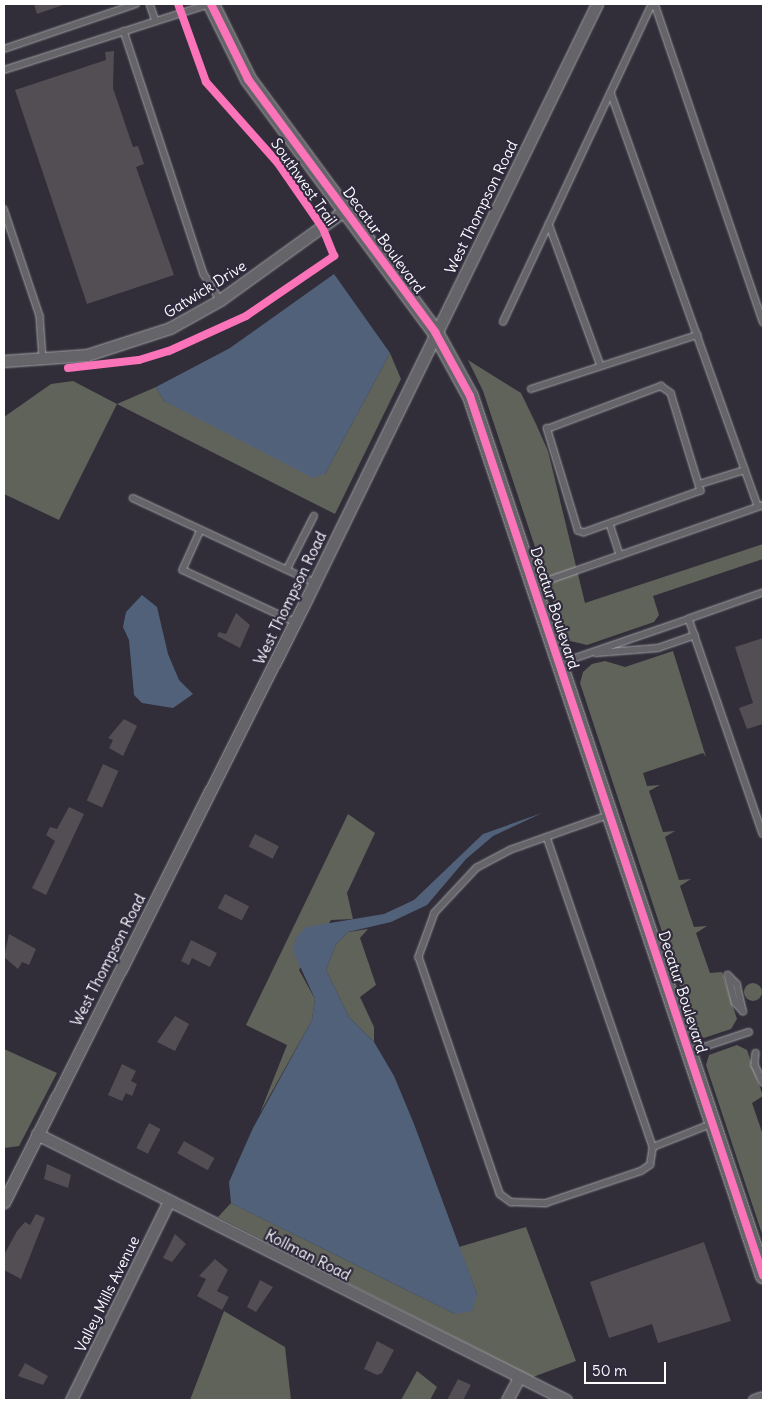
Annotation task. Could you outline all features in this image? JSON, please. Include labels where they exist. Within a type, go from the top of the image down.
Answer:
[{"type":"street","name":"Decatur Boulevard","points":[[211,4],[248,79],[435,332],[474,407],[763,1276]]},
{"type":"street","name":"West Thompson Road","points":[[4,1202],[315,582],[435,332],[598,4]]},
{"type":"street","name":"Gatwick Drive","points":[[4,361],[43,360],[130,344],[220,300],[345,210]]},
{"type":"street","name":"Kollman Road","points":[[37,1134],[518,1379],[566,1400]]},
{"type":"street","name":"Valley Mills Avenue","points":[[71,1400],[169,1200]]},
{"type":"street","points":[[507,1400],[518,1379]]},
{"type":"street","points":[[754,1400],[763,1397]]},
{"type":"lane","points":[[4,49],[136,4]]},
{"type":"lane","points":[[150,4],[156,21]]},
{"type":"lane","points":[[4,70],[211,4]]},
{"type":"lane","points":[[504,322],[654,4]]},
{"type":"lane","points":[[654,4],[763,322]]},
{"type":"lane","points":[[124,31],[204,274],[220,300]]},
{"type":"lane","points":[[533,585],[761,506],[745,470],[611,93]]},
{"type":"lane","points":[[4,209],[40,316],[43,360]]},
{"type":"lane","points":[[549,224],[601,366]]},
{"type":"lane","points":[[531,390],[697,334]]},
{"type":"lane","points":[[661,386],[671,393],[700,484],[697,494],[584,533],[578,531],[546,434],[550,425],[661,386]]},
{"type":"lane","points":[[700,484],[745,470]]},
{"type":"lane","points":[[132,498],[315,582]]},
{"type":"lane","points":[[287,570],[314,516]]},
{"type":"lane","points":[[610,524],[620,554]]},
{"type":"lane","points":[[201,530],[183,570],[295,622]]},
{"type":"lane","points":[[559,664],[763,593]]},
{"type":"lane","points":[[690,619],[763,834]]},
{"type":"lane","points":[[589,653],[658,648],[695,635]]},
{"type":"lane","points":[[547,837],[653,1147],[650,1165],[642,1171],[546,1203],[525,1205],[500,1194],[419,958],[436,913],[461,883],[491,858],[547,837],[610,815]]},
{"type":"lane","points":[[728,974],[737,984],[742,1011],[735,1002],[728,974]]},
{"type":"lane","points":[[689,1052],[749,1032]]},
{"type":"lane","points":[[756,1053],[755,1065],[763,1082]]},
{"type":"lane","points":[[653,1147],[713,1124]]},
{"type":"shaded area","points":[[390,353],[401,379],[335,514],[117,404],[156,387],[164,401],[325,474]]},
{"type":"shaded area","points":[[468,360],[521,393],[536,424],[548,451],[585,603],[763,544],[763,559],[653,596],[659,615],[654,622],[587,645],[566,640],[483,391]]},
{"type":"shaded area","points":[[73,381],[117,404],[59,520],[4,494],[4,417],[51,384]]},
{"type":"shaded area","points":[[673,651],[706,757],[703,753],[643,773],[647,786],[660,785],[649,791],[663,832],[675,831],[665,837],[679,880],[691,879],[680,886],[694,927],[707,926],[696,933],[710,973],[722,972],[737,1019],[731,1029],[704,1038],[695,1032],[580,683],[583,672],[592,664],[605,661],[625,667]]},
{"type":"shaded area","points":[[348,814],[375,833],[347,893],[353,919],[331,920],[299,970],[315,999],[312,1020],[260,1113],[287,1045],[246,1025]]},
{"type":"shaded area","points":[[368,929],[360,938],[376,985],[360,997],[374,1027],[374,1042],[349,1017],[326,970],[336,944],[348,932]]},
{"type":"shaded area","points":[[753,983],[759,986],[762,992],[759,998],[753,1001],[747,998],[744,992],[747,986]]},
{"type":"shaded area","points":[[737,1045],[747,1050],[763,1096],[752,1103],[763,1135],[763,1237],[706,1065],[709,1055]]},
{"type":"shaded area","points":[[4,1049],[57,1073],[19,1146],[4,1148]]},
{"type":"shaded area","points":[[231,1203],[455,1314],[477,1294],[459,1247],[526,1227],[576,1361],[533,1377],[218,1217]]},
{"type":"shaded area","points":[[224,1311],[285,1347],[291,1400],[190,1400]]},
{"type":"shaded area","points":[[417,1371],[437,1387],[430,1400],[401,1400]]},
{"type":"water","points":[[334,274],[390,353],[325,474],[313,478],[164,401],[156,387],[230,348]]},
{"type":"water","points":[[142,595],[157,607],[168,654],[179,680],[193,694],[173,708],[142,703],[134,695],[129,640],[123,627],[126,612]]},
{"type":"water","points":[[542,813],[493,836],[466,859],[427,905],[391,922],[348,932],[336,944],[326,970],[349,1017],[374,1042],[394,1076],[414,1124],[477,1294],[472,1311],[455,1314],[231,1203],[229,1182],[253,1128],[312,1020],[315,999],[293,951],[296,937],[306,927],[384,914],[414,900],[483,834]]},
{"type":"building","points":[[34,4],[63,4],[63,5],[37,14]]},
{"type":"building","points":[[114,51],[113,88],[133,147],[138,146],[144,164],[136,167],[174,275],[87,304],[15,90],[106,60],[105,52]]},
{"type":"building","points":[[236,613],[250,625],[240,648],[217,636],[219,632],[226,634]]},
{"type":"building","points":[[763,638],[763,724],[747,729],[739,708],[753,703],[735,647]]},
{"type":"building","points":[[124,719],[137,726],[123,756],[109,748],[113,740],[108,738]]},
{"type":"building","points":[[103,764],[119,771],[102,807],[87,801]]},
{"type":"building","points":[[69,807],[84,814],[46,895],[32,888],[55,841],[46,835],[50,827],[57,829]]},
{"type":"building","points":[[255,834],[279,846],[273,859],[249,846]]},
{"type":"building","points":[[225,894],[249,906],[242,921],[218,908]]},
{"type":"building","points":[[9,934],[36,949],[29,965],[22,962],[18,969],[4,957]]},
{"type":"building","points":[[191,940],[217,953],[210,967],[192,958],[189,965],[181,961]]},
{"type":"building","points":[[175,1016],[189,1024],[175,1051],[157,1042]]},
{"type":"building","points":[[122,1064],[136,1071],[131,1081],[137,1084],[132,1096],[126,1093],[122,1101],[108,1095]]},
{"type":"building","points":[[149,1123],[161,1129],[148,1154],[136,1148]]},
{"type":"building","points":[[184,1141],[215,1158],[208,1170],[177,1153]]},
{"type":"building","points":[[47,1164],[71,1175],[68,1188],[44,1179]]},
{"type":"building","points":[[36,1214],[45,1218],[21,1279],[4,1270],[4,1255],[17,1231],[25,1222],[30,1225]]},
{"type":"building","points":[[175,1234],[186,1244],[172,1262],[163,1258]]},
{"type":"building","points":[[704,1242],[731,1321],[658,1343],[652,1324],[609,1338],[590,1282]]},
{"type":"building","points":[[215,1259],[228,1270],[217,1291],[229,1297],[222,1310],[197,1296],[206,1279],[199,1276]]},
{"type":"building","points":[[260,1280],[273,1287],[256,1312],[247,1307]]},
{"type":"building","points":[[377,1341],[394,1350],[382,1373],[377,1375],[364,1369]]},
{"type":"building","points":[[25,1363],[48,1376],[43,1385],[18,1376]]},
{"type":"building","points":[[458,1379],[471,1385],[463,1400],[447,1400]]},
{"type":"cycle path","name":"Southwest Trail","points":[[68,368],[139,360],[169,351],[246,316],[334,256],[322,227],[277,162],[206,82],[178,4]]},
{"type":"cycle path","name":"Southwest Trail","points":[[211,4],[248,79],[435,332],[470,396],[763,1275]]}]
